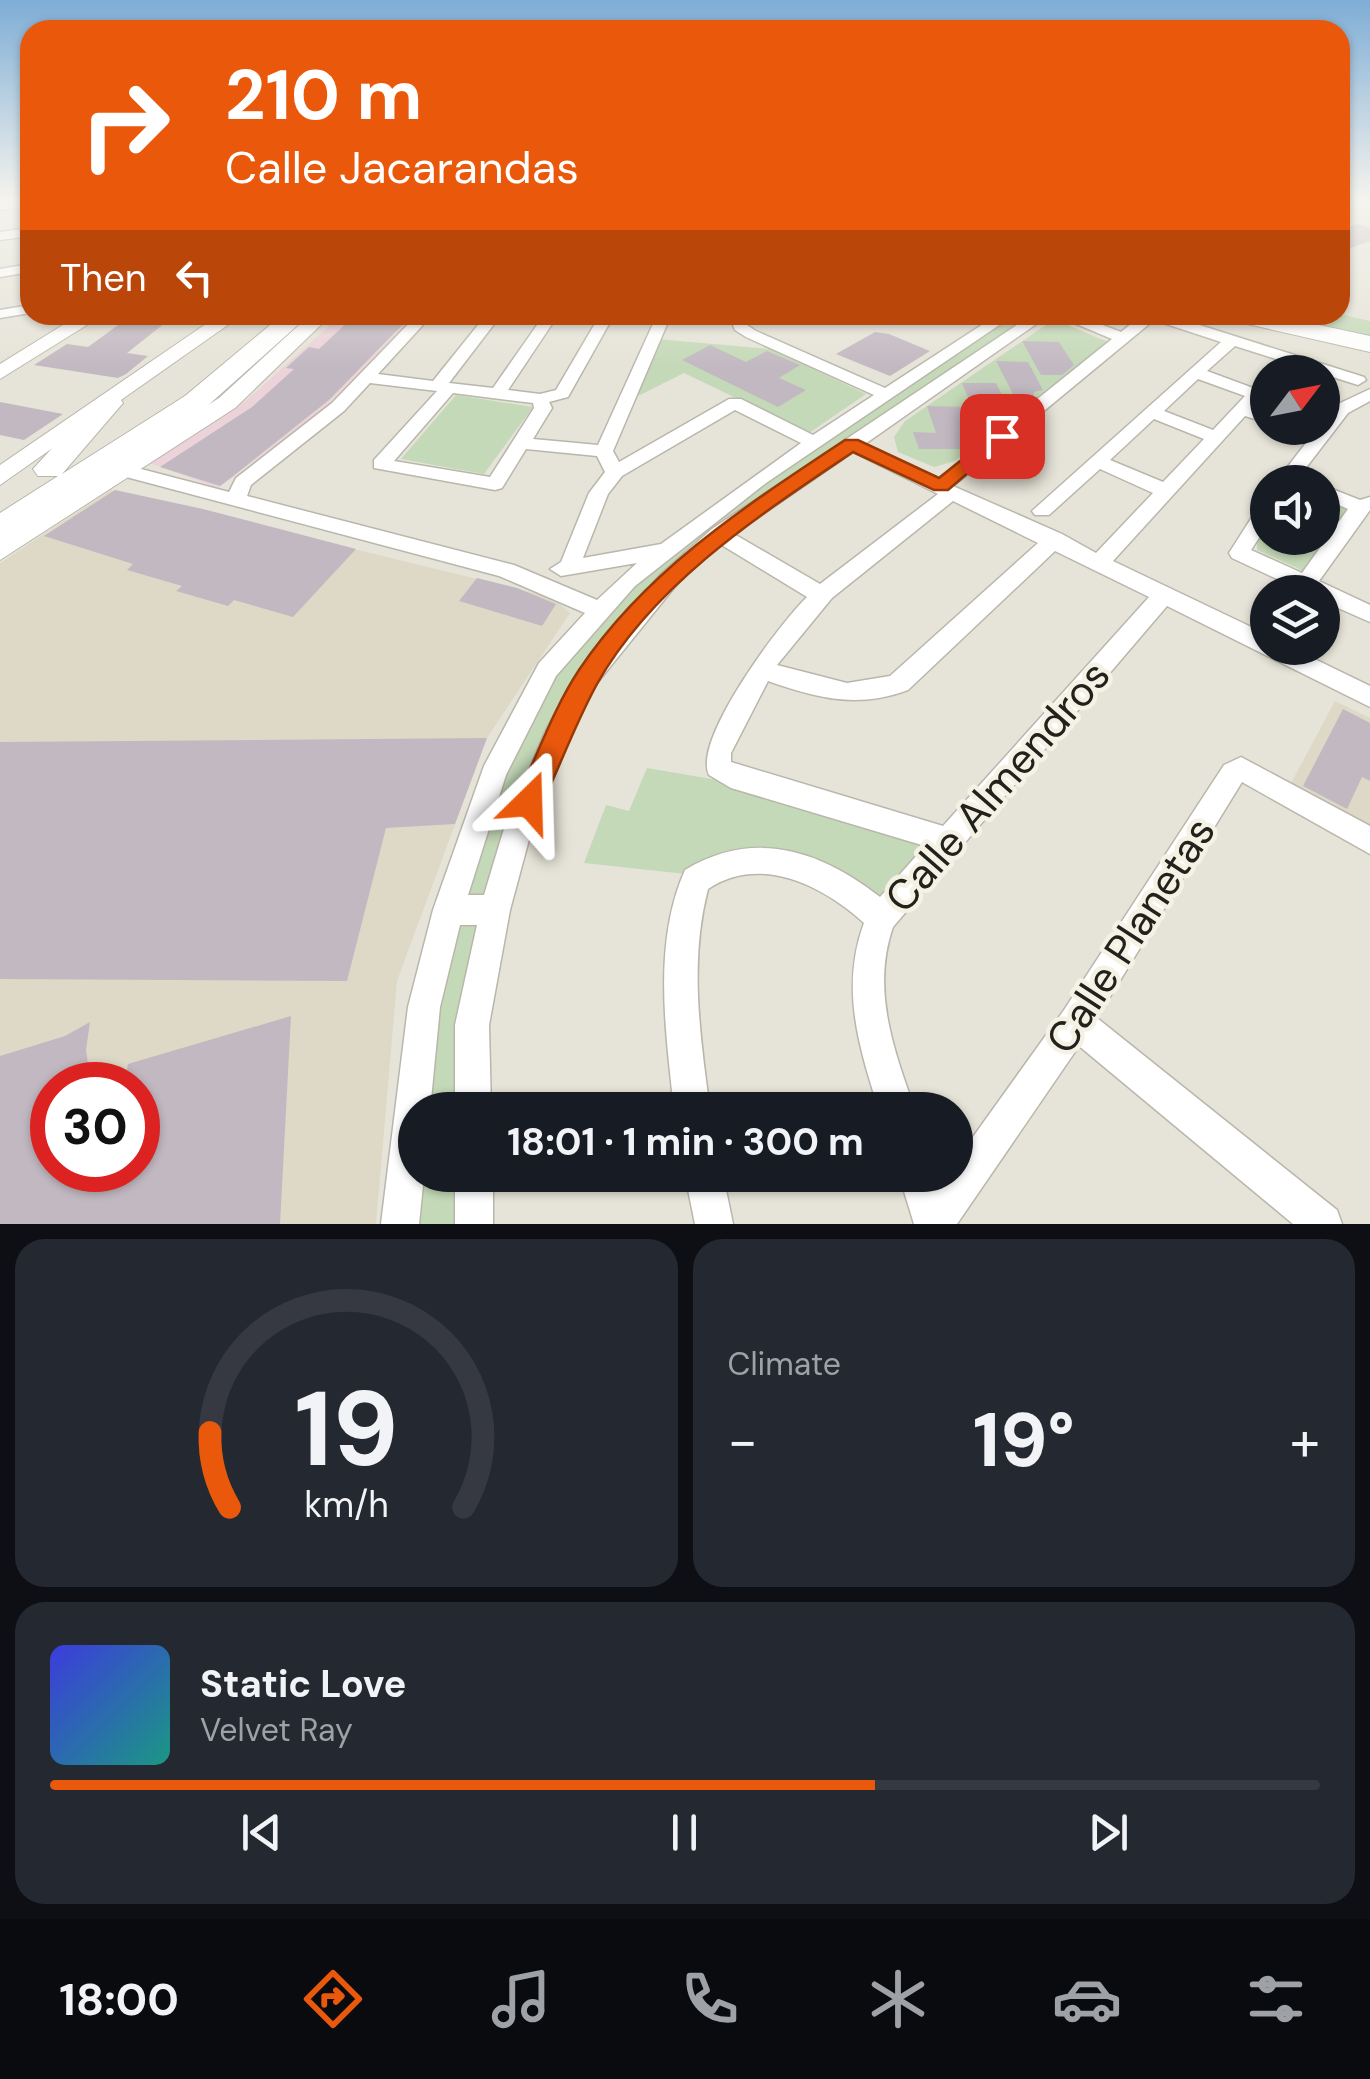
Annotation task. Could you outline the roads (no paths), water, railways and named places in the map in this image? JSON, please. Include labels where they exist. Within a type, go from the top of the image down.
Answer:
[{"type":"main road","points":[[49,469],[186,386],[258,325]]},
{"type":"main road","points":[[8,513],[195,402],[285,325]]},
{"type":"main road","points":[[1235,328],[1370,344]]},
{"type":"main road","points":[[8,513],[109,402]]},
{"type":"main road","points":[[8,513],[122,470]]},
{"type":"street","points":[[0,362],[62,325]]},
{"type":"street","points":[[0,373],[77,325]]},
{"type":"street","points":[[0,477],[218,325]]},
{"type":"street","points":[[0,551],[227,402],[311,325]]},
{"type":"street","points":[[241,503],[237,496],[243,482],[369,378],[416,325]]},
{"type":"street","points":[[487,325],[444,387],[381,464],[495,484],[543,408],[540,399]]},
{"type":"street","points":[[498,392],[543,325]]},
{"type":"street","points":[[369,378],[540,399],[562,393],[600,325]]},
{"type":"street","points":[[604,452],[660,325]]},
{"type":"street","points":[[739,325],[751,334],[885,394]]},
{"type":"street","points":[[400,1224],[424,1008],[448,910],[492,774],[546,670],[598,609],[773,468],[992,325]]},
{"type":"street","points":[[473,1092],[472,1025],[495,910],[517,832],[554,740],[588,677],[656,594],[719,534],[1027,325]]},
{"type":"street","points":[[1089,325],[1124,338]]},
{"type":"street","points":[[951,841],[731,776],[718,767],[718,753],[761,668],[821,595],[1140,325]]},
{"type":"street","points":[[1042,512],[1196,373],[1235,328],[1364,387],[1340,412]]},
{"type":"street","points":[[1196,373],[1250,389]]},
{"type":"street","points":[[1100,562],[1250,400]]},
{"type":"street","points":[[570,565],[598,494],[615,472],[735,403],[813,442]]},
{"type":"street","points":[[1152,412],[1215,438]]},
{"type":"street","points":[[522,442],[604,452]]},
{"type":"street","points":[[852,444],[1056,539],[1250,636]]},
{"type":"street","points":[[604,452],[615,472]]},
{"type":"street","points":[[1098,460],[1166,490]]},
{"type":"street","points":[[773,468],[794,481]]},
{"type":"street","points":[[122,470],[506,570],[598,609]]},
{"type":"street","points":[[1313,575],[1365,505],[1340,497]]},
{"type":"street","points":[[719,534],[821,595]]},
{"type":"street","points":[[1250,535],[1238,553],[1286,575]]},
{"type":"street","points":[[761,668],[838,692],[880,692],[899,683],[1056,539]]},
{"type":"street","points":[[506,570],[557,570],[666,551]]},
{"type":"street","name":"Calle Almendros","points":[[891,1092],[866,1013],[864,976],[881,918],[1164,594]]},
{"type":"street","points":[[1340,600],[1370,614]]},
{"type":"street","points":[[1307,665],[1370,697]]},
{"type":"street","points":[[546,670],[588,677]]},
{"type":"street","name":"Calle Planetas","points":[[934,1224],[1076,1022],[1233,773],[1241,768],[1370,841]]},
{"type":"street","points":[[690,1092],[679,1000],[688,902],[695,880],[724,863],[769,860],[837,883],[881,918]]},
{"type":"street","points":[[448,910],[495,910]]},
{"type":"street","points":[[1076,1022],[1323,1224]]},
{"type":"street","points":[[474,1192],[474,1224]]},
{"type":"street","points":[[707,1192],[714,1224]]},
{"type":"street","points":[[924,1192],[934,1224]]}]
